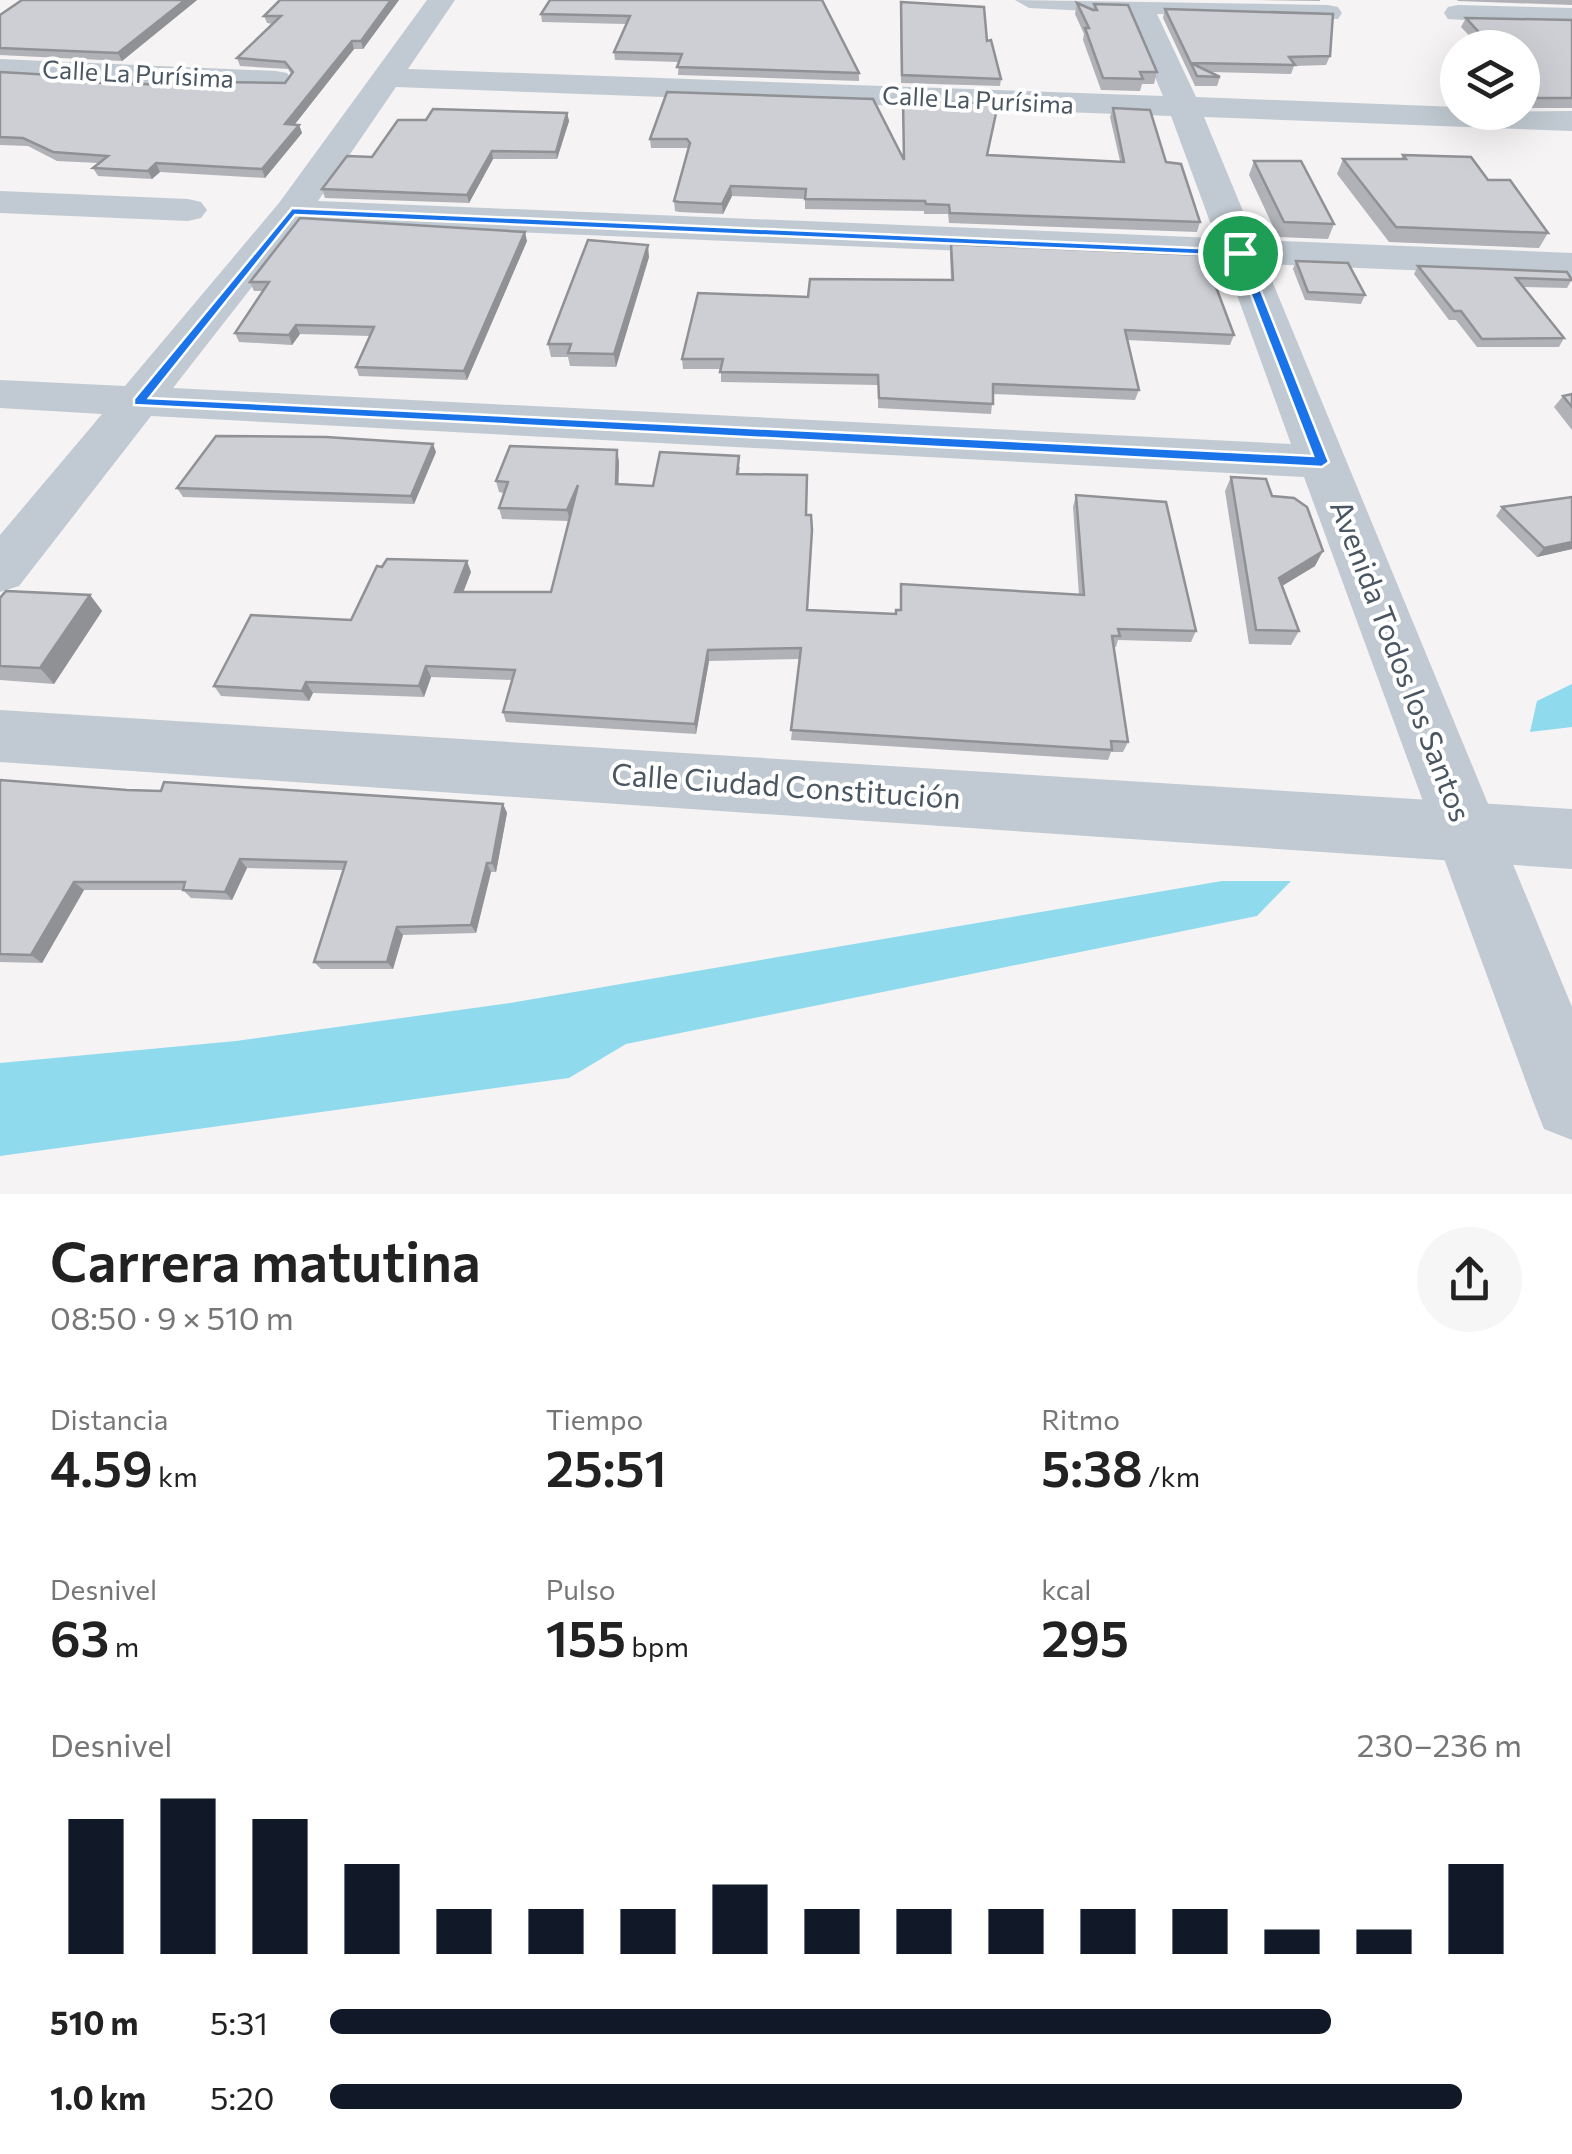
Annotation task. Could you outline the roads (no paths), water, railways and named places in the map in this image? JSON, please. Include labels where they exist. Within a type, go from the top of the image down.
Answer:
[{"type":"street","points":[[0,572],[292,211],[442,0]]},
{"type":"street","points":[[1029,0],[1328,12]]},
{"type":"street","name":"Avenida Todos los Santos","points":[[1137,2],[1185,110],[1572,1101]]},
{"type":"street","points":[[1458,13],[1572,16]]},
{"type":"street","name":"Calle La Purísima","points":[[0,68],[276,80]]},
{"type":"street","name":"Calle La Purísima","points":[[384,77],[1185,110],[1572,121]]},
{"type":"street","points":[[0,202],[188,210]]},
{"type":"street","points":[[292,211],[1572,265]]},
{"type":"street","points":[[0,394],[1322,462]]},
{"type":"street","name":"Calle Ciudad Constitución","points":[[0,736],[1572,839]]},
{"type":"water","points":[[1572,684],[1572,727],[1530,732],[1537,701]]},
{"type":"water","points":[[1222,881],[1291,881],[1257,916],[626,1044],[569,1078],[0,1156],[0,1063],[236,1041],[510,1003]]}]
